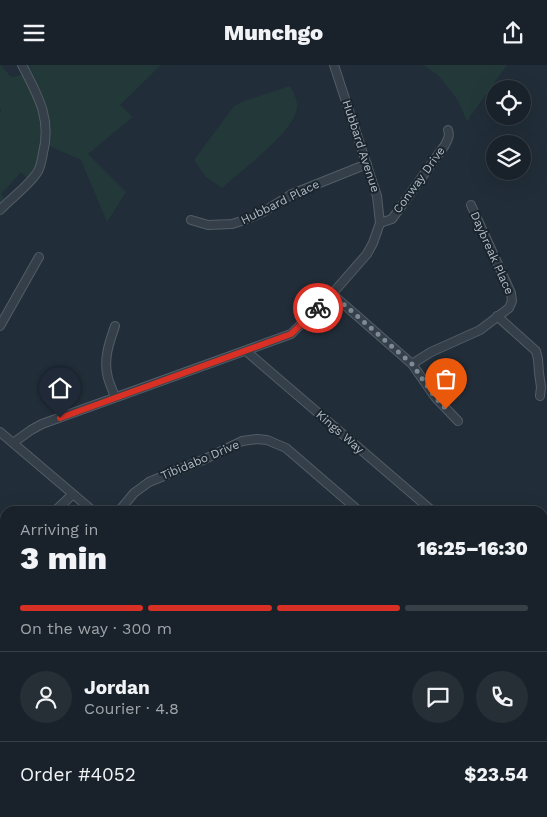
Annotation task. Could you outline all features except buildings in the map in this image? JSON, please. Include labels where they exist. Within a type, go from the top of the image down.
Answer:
[{"type":"street","points":[[0,210],[38,171],[45,144],[46,127],[43,108],[22,65]]},
{"type":"street","name":"Hubbard Avenue","points":[[334,65],[377,196],[379,225]]},
{"type":"street","name":"Conway Drive","points":[[379,225],[392,219],[445,145],[450,134],[448,130]]},
{"type":"street","name":"Hubbard Place","points":[[191,220],[208,225],[232,224],[245,220],[263,212],[292,194],[367,163]]},
{"type":"street","name":"Daybreak Place","points":[[412,364],[480,330],[509,308],[512,301],[511,293],[471,205]]},
{"type":"street","points":[[13,443],[26,433],[42,425],[291,334],[332,294],[367,254],[379,225]]},
{"type":"street","points":[[0,326],[39,257]]},
{"type":"street","points":[[332,294],[412,364],[435,397],[458,421]]},
{"type":"street","points":[[497,317],[536,351],[541,387],[540,396]]},
{"type":"street","points":[[115,326],[108,347],[106,363],[108,377],[115,397]]},
{"type":"street","name":"Kings Way","points":[[246,351],[427,506]]},
{"type":"street","points":[[0,432],[87,506]]},
{"type":"street","name":"Tibidabo Drive","points":[[123,506],[134,493],[149,481],[205,459],[242,441],[257,439],[267,440],[286,448],[353,506]]},
{"type":"street","points":[[61,506],[73,494]]},
{"type":"green space","points":[[0,65],[10,76],[14,77],[24,74],[39,104],[44,143],[35,171],[29,180],[21,172],[1,194],[6,201],[0,207],[1,110]]},
{"type":"green space","points":[[24,65],[161,65],[120,105],[133,117],[88,154],[126,192],[107,222],[81,160],[47,145],[48,134]]},
{"type":"green space","points":[[424,65],[507,65],[496,80],[486,80],[486,94],[467,121],[457,99],[439,76]]},
{"type":"green space","points":[[290,86],[297,102],[295,115],[278,138],[222,188],[206,177],[194,160],[234,106]]},
{"type":"way so far","points":[[318,308],[332,294],[412,364],[435,397],[446,409]]},
{"type":"route","points":[[60,418],[291,334],[318,308]]}]
